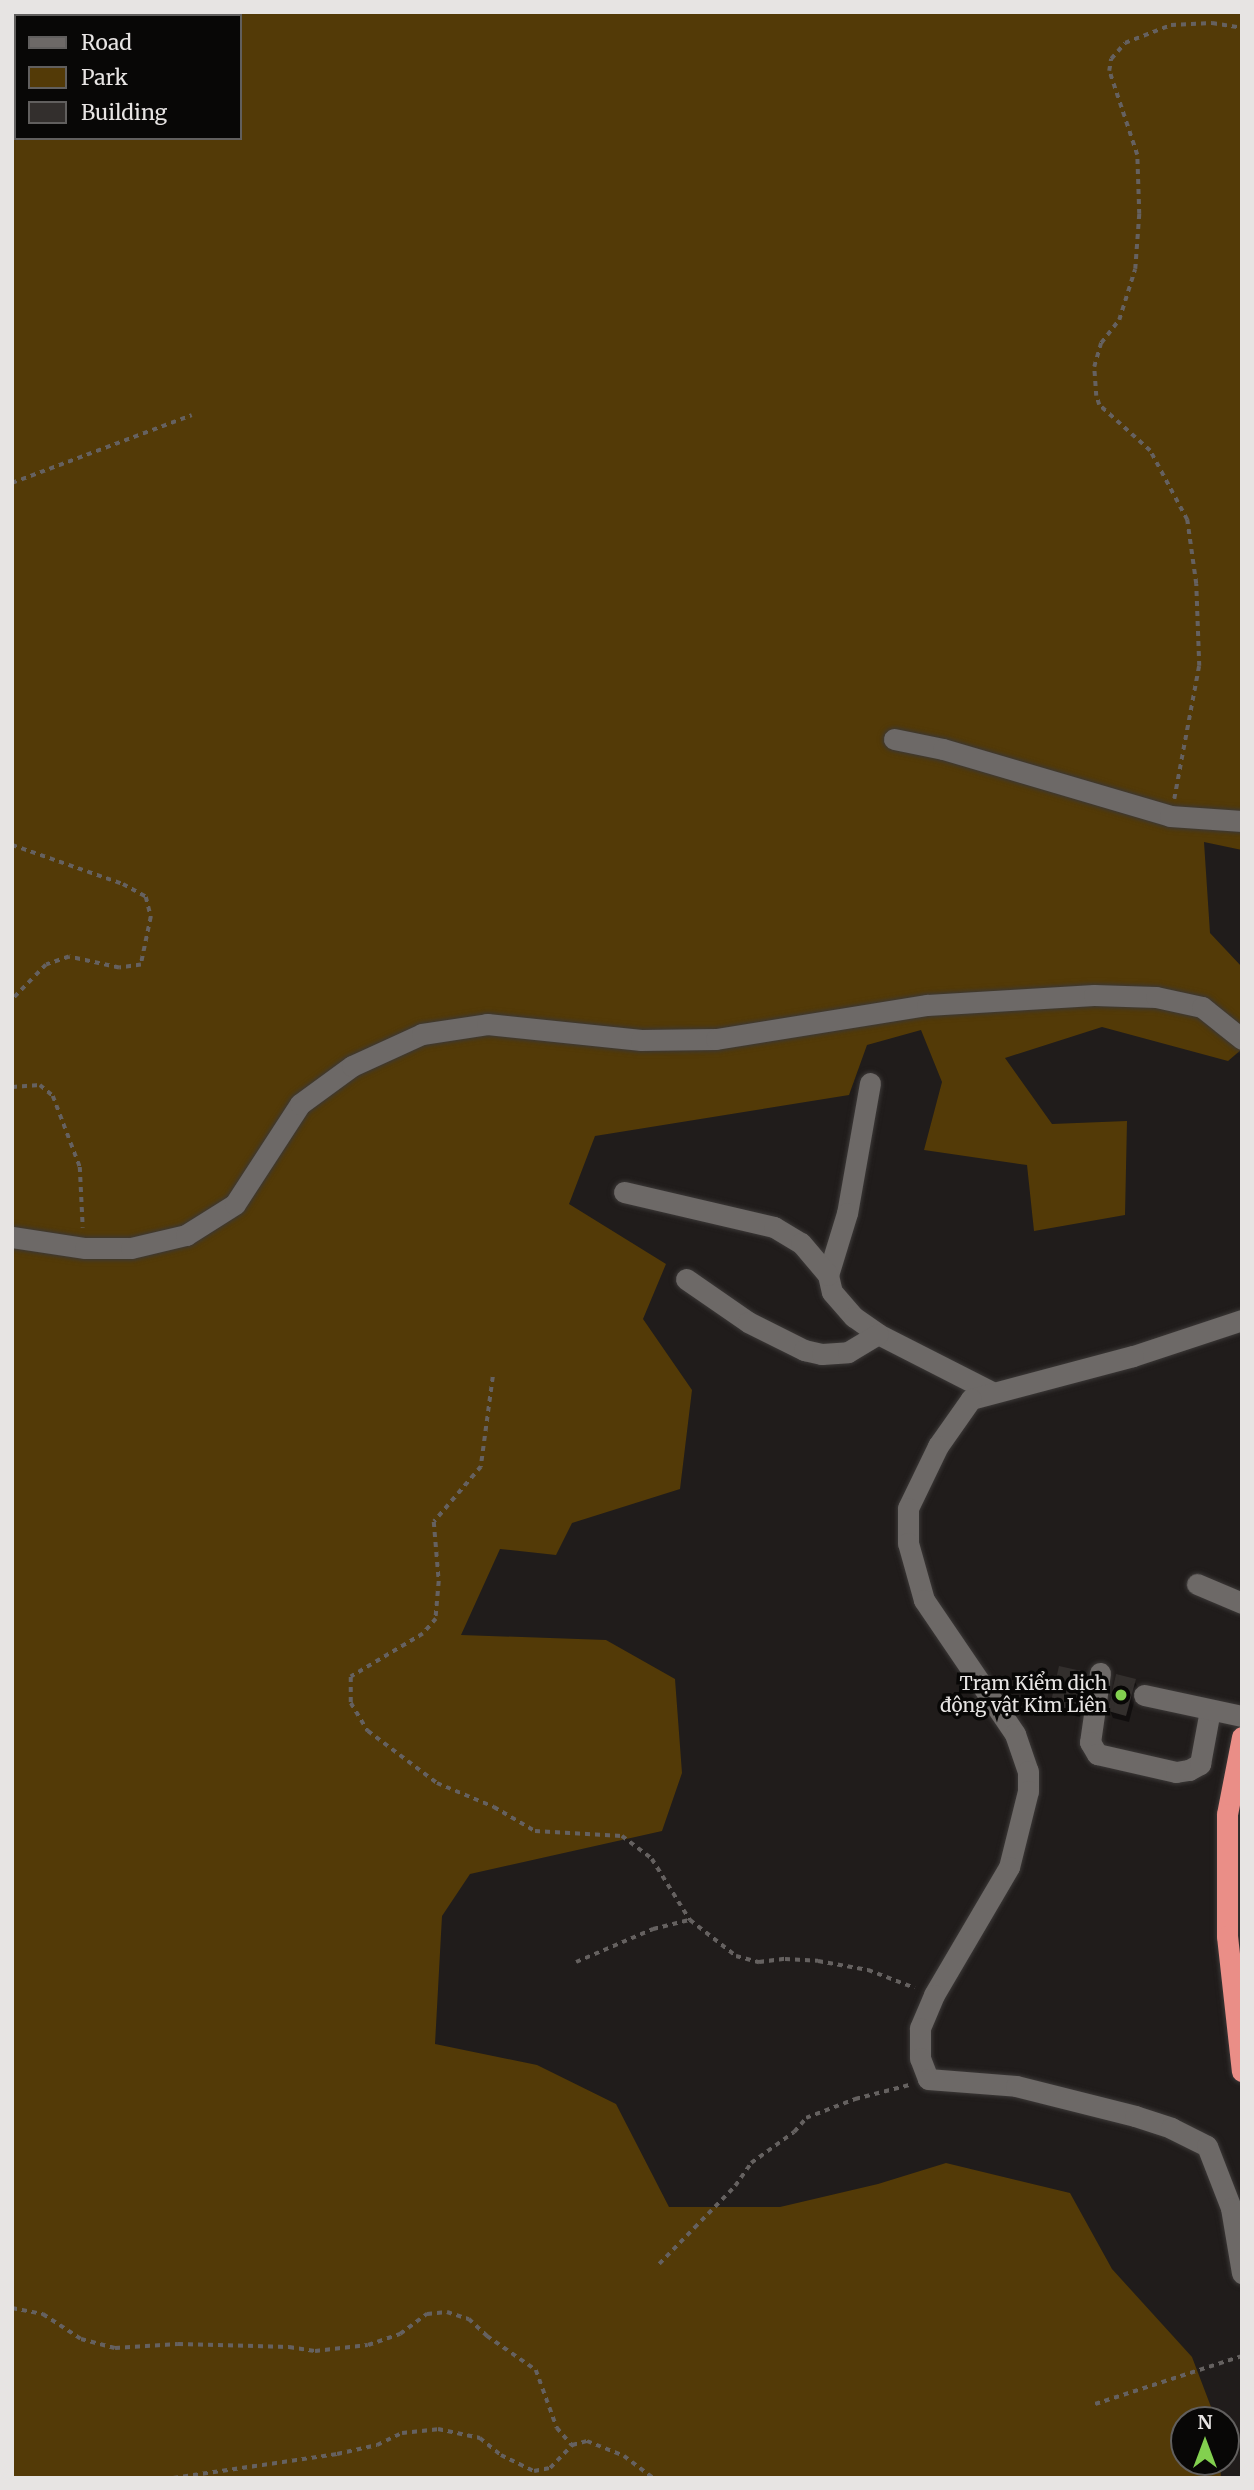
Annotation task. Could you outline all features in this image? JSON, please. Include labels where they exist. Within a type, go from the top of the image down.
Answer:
[{"type":"highway","points":[[1242,1737],[1227,1814],[1227,1936],[1242,2071]]},
{"type":"street","points":[[894,739],[943,749],[1170,816],[1242,821]]},
{"type":"street","points":[[12,1237],[85,1248],[131,1248],[186,1235],[235,1204],[300,1104],[352,1066],[422,1034],[487,1024],[641,1040],[716,1040],[927,1005],[1094,995],[1156,997],[1202,1007],[1242,1038]]},
{"type":"street","points":[[828,1275],[847,1213],[870,1083]]},
{"type":"street","points":[[624,1192],[774,1227],[801,1244],[828,1275],[836,1299],[878,1334],[992,1392]]},
{"type":"street","points":[[685,1279],[748,1322],[804,1350],[822,1354],[848,1352],[878,1334]]},
{"type":"street","points":[[1242,1320],[1133,1356],[971,1399],[938,1446],[908,1508],[908,1544],[924,1600],[1015,1734],[1028,1771],[1028,1791],[1009,1867],[934,1995],[920,2028],[920,2058],[928,2079],[1016,2086],[1135,2116],[1171,2128],[1207,2146],[1231,2208],[1242,2273]]},
{"type":"street","points":[[1197,1584],[1242,1603]]},
{"type":"street","points":[[1100,1672],[1090,1742],[1097,1754],[1176,1772],[1189,1770],[1199,1763],[1210,1710]]},
{"type":"street","points":[[1144,1695],[1242,1716]]},
{"type":"path","points":[[1170,816],[1199,666],[1196,584],[1187,520],[1182,510],[1150,451],[1099,405],[1096,396],[1094,367],[1101,343],[1119,320],[1135,268],[1139,214],[1136,155],[1110,71],[1111,60],[1125,43],[1171,26],[1212,23],[1242,28]]},
{"type":"path","points":[[12,483],[192,415]]},
{"type":"path","points":[[12,845],[123,884],[146,898],[152,917],[141,965],[119,968],[69,957],[46,965],[12,1000]]},
{"type":"path","points":[[12,1087],[40,1086],[56,1103],[80,1167],[85,1248]]},
{"type":"path","points":[[493,1377],[481,1467],[434,1522],[439,1581],[436,1619],[423,1634],[351,1677],[351,1703],[368,1731],[437,1783],[494,1807],[535,1831],[622,1836],[652,1859],[690,1920],[736,1956],[759,1962],[796,1959],[867,1970],[934,1995]]},
{"type":"path","points":[[576,1962],[653,1929],[690,1920]]},
{"type":"path","points":[[659,2264],[736,2186],[751,2163],[794,2132],[806,2118],[855,2099],[928,2079]]},
{"type":"path","points":[[12,2308],[43,2314],[81,2339],[115,2348],[178,2344],[269,2346],[315,2351],[368,2345],[400,2334],[427,2314],[447,2312],[469,2319],[487,2336],[536,2370],[557,2428],[572,2445]]},
{"type":"path","points":[[1095,2404],[1242,2356]]},
{"type":"path","points":[[173,2478],[337,2454],[377,2445],[402,2433],[438,2429],[480,2438],[501,2455],[534,2471],[550,2468],[572,2445],[587,2441],[607,2448],[653,2478]]},
{"type":"green space","points":[[12,12],[1242,12],[1242,850],[1204,842],[1210,933],[1242,967],[1242,1049],[1228,1061],[1102,1027],[1005,1058],[1052,1124],[1127,1121],[1125,1215],[1034,1231],[1027,1165],[924,1150],[942,1082],[921,1030],[867,1045],[849,1095],[595,1136],[569,1204],[666,1264],[643,1319],[692,1390],[680,1489],[572,1523],[556,1555],[500,1549],[461,1635],[606,1640],[675,1679],[682,1773],[662,1831],[470,1874],[442,1916],[435,2044],[537,2065],[616,2104],[669,2207],[780,2207],[878,2184],[946,2163],[1070,2193],[1112,2269],[1192,2357],[1211,2406],[1170,2406],[1170,2476],[1221,2476],[12,2478]]},
{"type":"building","points":[[1059,1666],[1086,1672],[1077,1712],[1050,1706]]},
{"type":"building","name":"Trạm Kiểm dịch động vật Kim Liên","points":[[1116,1674],[1136,1679],[1126,1716],[1108,1711]]},
{"type":"place","name":"Trạm Kiểm dịch động vật Kim Liên","points":[[1121,1695]]}]
